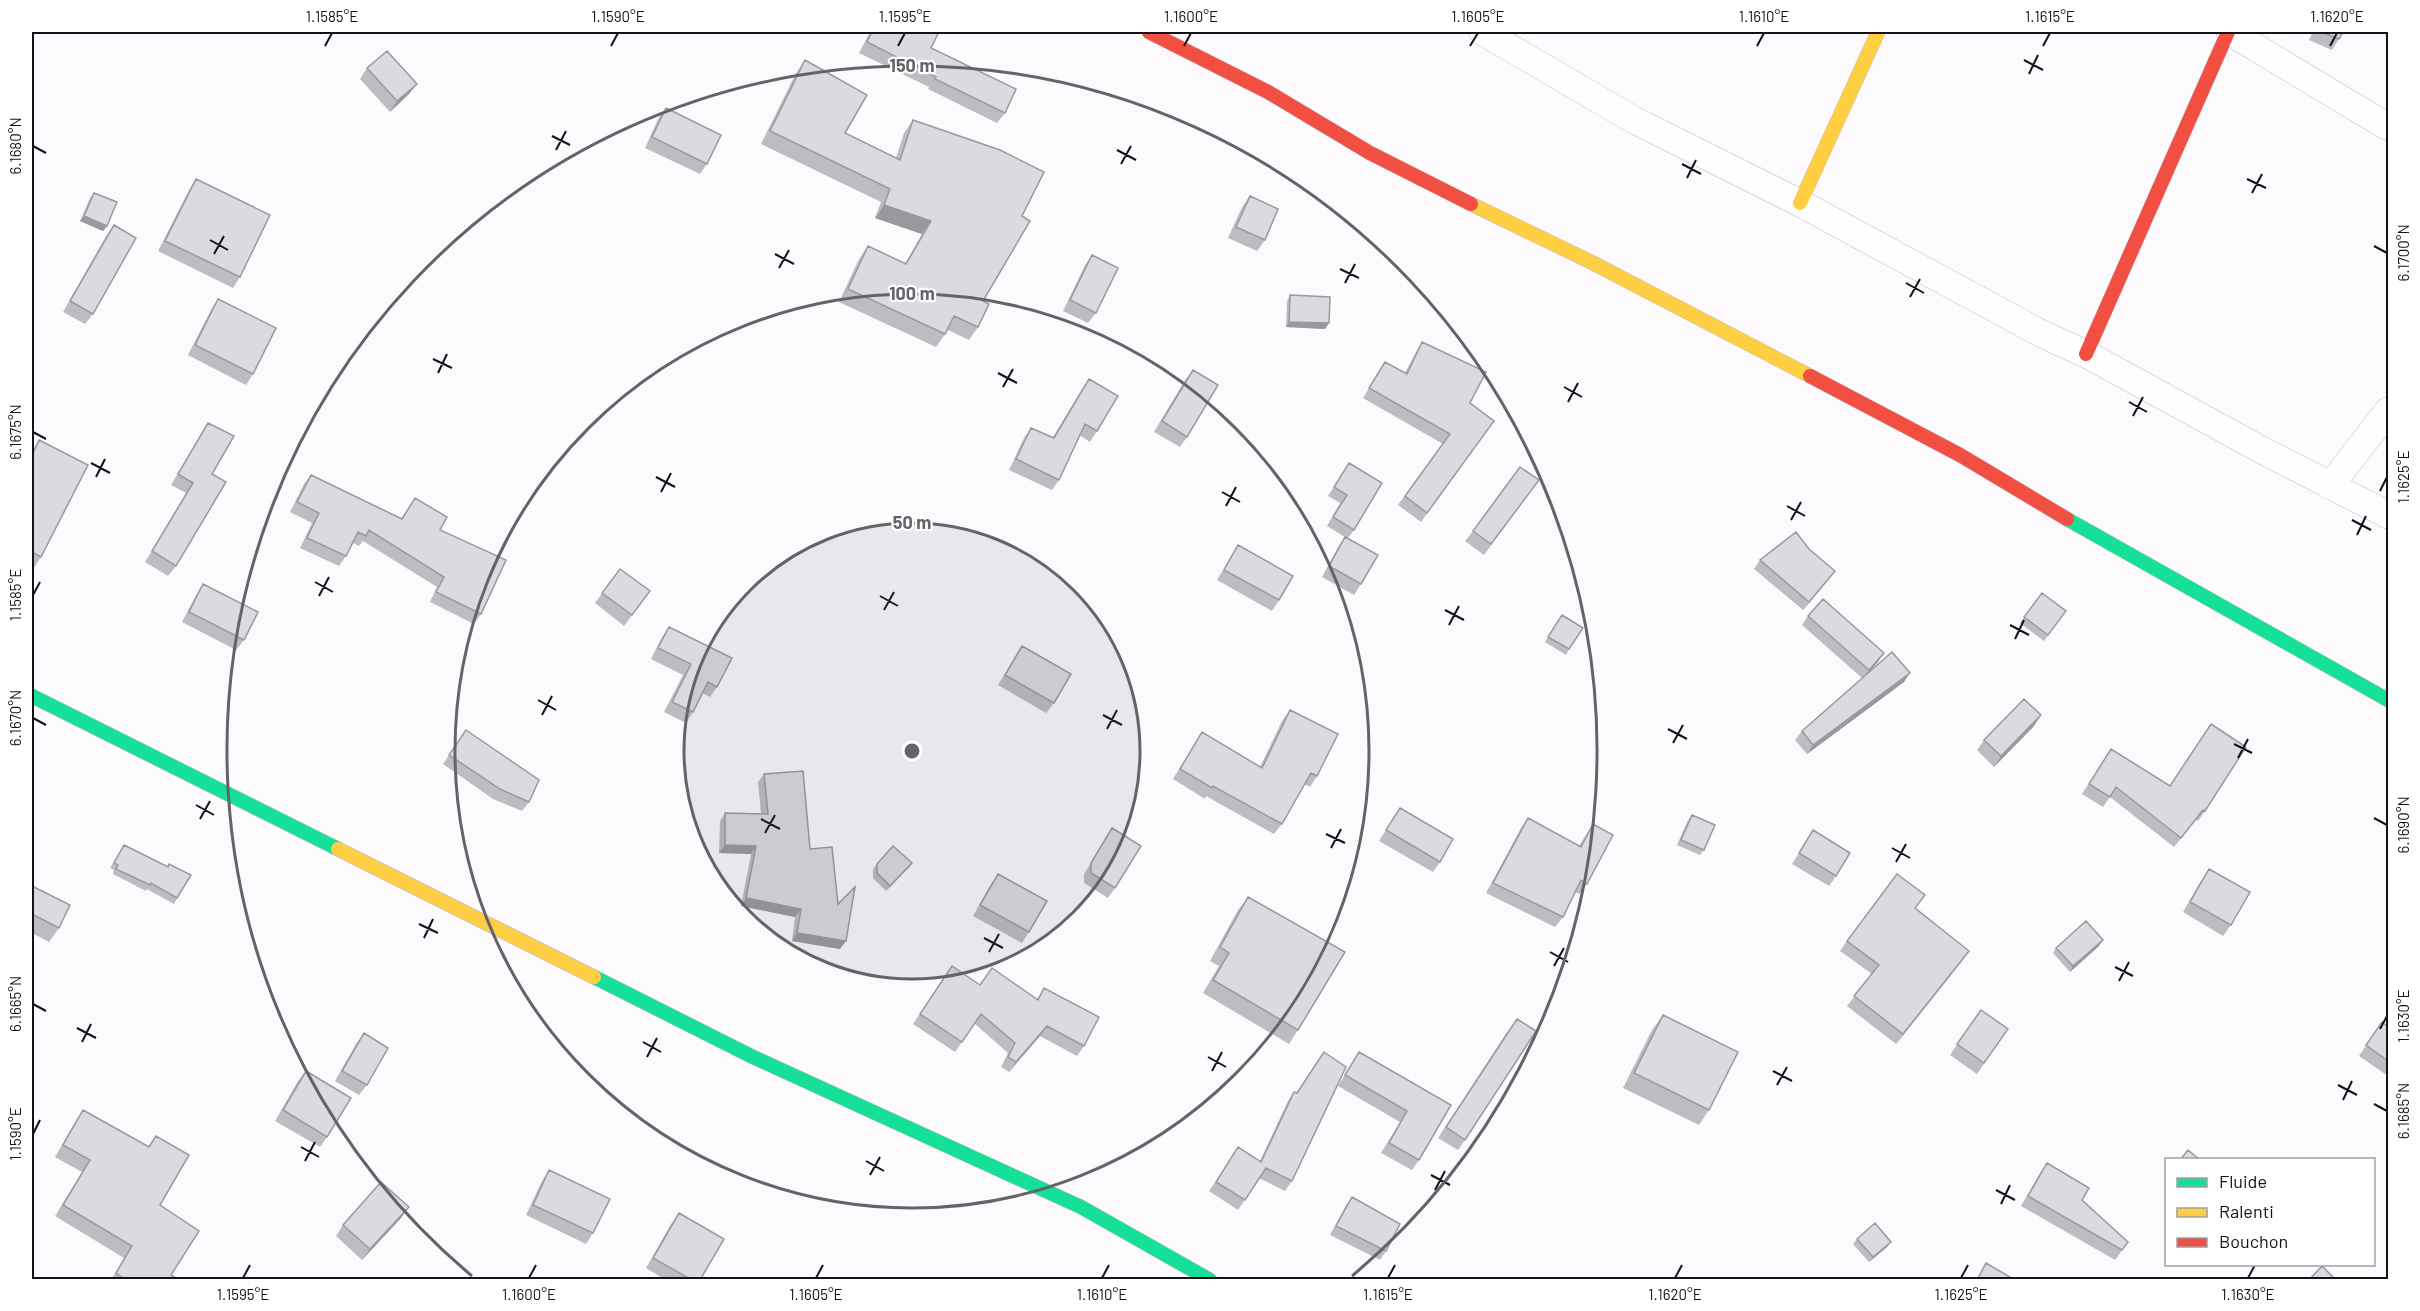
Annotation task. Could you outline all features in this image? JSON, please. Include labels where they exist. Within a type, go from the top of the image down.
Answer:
[{"type":"street","points":[[1149,32],[1268,92],[1370,153],[1427,183],[1593,263],[1960,455],[2077,525],[2388,700]]},
{"type":"street","points":[[1483,32],[1508,38],[1634,120],[1800,203],[2042,334],[2086,354],[2388,515]]},
{"type":"street","points":[[1800,203],[1878,32]]},
{"type":"street","points":[[2086,354],[2229,32],[2388,127]]},
{"type":"street","points":[[2330,486],[2388,411]]},
{"type":"street","points":[[32,696],[753,1057],[1081,1207],[1210,1280]]},
{"type":"building","points":[[872,32],[939,32],[931,48],[1016,89],[1005,113],[867,42]]},
{"type":"building","points":[[2322,32],[2343,32],[2339,39]]},
{"type":"building","points":[[387,51],[417,84],[397,101],[367,68]]},
{"type":"building","points":[[805,60],[867,95],[845,133],[900,160],[913,120],[1000,150],[1044,172],[1022,216],[1030,221],[983,301],[989,304],[978,327],[954,316],[945,334],[848,289],[868,246],[906,264],[931,221],[884,205],[890,189],[770,131]]},
{"type":"building","points":[[666,108],[721,135],[707,164],[652,137]]},
{"type":"building","points":[[196,179],[270,215],[240,277],[165,241]]},
{"type":"building","points":[[94,193],[117,202],[107,226],[84,216]]},
{"type":"building","points":[[1250,196],[1278,209],[1265,240],[1236,227]]},
{"type":"building","points":[[114,225],[136,238],[93,314],[70,301]]},
{"type":"building","points":[[1092,255],[1118,268],[1096,313],[1070,300]]},
{"type":"building","points":[[1290,295],[1330,297],[1329,323],[1289,322]]},
{"type":"building","points":[[218,299],[276,328],[253,374],[195,345]]},
{"type":"building","points":[[1422,342],[1486,372],[1470,403],[1494,421],[1427,513],[1405,496],[1450,434],[1369,388],[1385,362],[1407,374]]},
{"type":"building","points":[[1193,370],[1218,385],[1187,437],[1162,421]]},
{"type":"building","points":[[1089,379],[1118,396],[1097,431],[1085,424],[1059,480],[1016,459],[1031,428],[1054,438]]},
{"type":"building","points":[[208,423],[234,436],[212,474],[226,482],[176,566],[152,551],[193,483],[178,474]]},
{"type":"building","points":[[39,440],[88,465],[41,557],[32,552],[32,456]]},
{"type":"building","points":[[1349,463],[1382,483],[1354,530],[1333,517],[1347,495],[1334,487]]},
{"type":"building","points":[[1520,467],[1539,480],[1491,544],[1473,531]]},
{"type":"building","points":[[311,475],[402,519],[415,498],[447,517],[440,530],[506,560],[481,614],[436,592],[444,577],[369,530],[366,536],[358,532],[346,556],[307,538],[319,513],[297,502]]},
{"type":"building","points":[[1796,532],[1809,549],[1835,571],[1809,602],[1760,560]]},
{"type":"building","points":[[1345,537],[1378,555],[1361,584],[1329,566]]},
{"type":"building","points":[[1238,545],[1293,576],[1279,600],[1224,570]]},
{"type":"building","points":[[620,569],[650,591],[632,615],[602,593]]},
{"type":"building","points":[[203,584],[258,612],[244,640],[189,612]]},
{"type":"building","points":[[2042,593],[2066,611],[2048,635],[2024,617]]},
{"type":"building","points":[[1823,599],[1884,653],[1869,670],[1808,616]]},
{"type":"building","points":[[1562,615],[1583,628],[1569,649],[1548,637]]},
{"type":"building","points":[[669,627],[732,658],[717,687],[708,682],[693,712],[672,702],[691,664],[658,648]]},
{"type":"building","points":[[1022,646],[1071,674],[1054,703],[1005,675]]},
{"type":"building","points":[[1892,652],[1910,673],[1813,745],[1802,731]]},
{"type":"building","points":[[2024,699],[2041,715],[2001,756],[1984,740]]},
{"type":"building","points":[[1290,710],[1338,734],[1317,776],[1311,773],[1282,824],[1180,769],[1202,732],[1262,768]]},
{"type":"building","points":[[2211,724],[2246,747],[2205,811],[2203,810],[2181,838],[2116,787],[2110,797],[2089,784],[2111,749],[2170,786]]},
{"type":"building","points":[[466,730],[539,780],[529,802],[500,789],[449,755]]},
{"type":"building","points":[[803,771],[810,849],[832,847],[838,904],[855,887],[846,941],[797,933],[801,909],[746,898],[756,846],[725,845],[725,813],[768,814],[764,774]]},
{"type":"building","points":[[1400,808],[1453,839],[1440,862],[1386,830]]},
{"type":"building","points":[[1692,815],[1715,825],[1704,850],[1681,840]]},
{"type":"building","points":[[1528,818],[1581,847],[1593,824],[1613,835],[1587,884],[1581,880],[1563,917],[1493,883]]},
{"type":"building","points":[[1112,828],[1141,846],[1115,888],[1091,873],[1091,863]]},
{"type":"building","points":[[1813,830],[1850,853],[1836,876],[1799,853]]},
{"type":"building","points":[[124,845],[168,867],[169,864],[191,875],[177,898],[151,883],[150,885],[116,869],[118,865],[114,863]]},
{"type":"building","points":[[893,846],[912,863],[890,886],[877,873],[877,864]]},
{"type":"building","points":[[2209,869],[2250,892],[2231,925],[2190,902]]},
{"type":"building","points":[[998,874],[1047,901],[1029,932],[980,905]]},
{"type":"building","points":[[1897,874],[1925,895],[1915,908],[1969,951],[1903,1034],[1854,996],[1879,965],[1847,941]]},
{"type":"building","points":[[32,886],[70,905],[59,928],[32,914]]},
{"type":"building","points":[[1248,897],[1345,952],[1298,1030],[1213,980],[1229,953],[1220,947]]},
{"type":"building","points":[[2086,921],[2103,940],[2073,966],[2056,948]]},
{"type":"building","points":[[952,966],[980,985],[992,968],[1038,1000],[1044,988],[1099,1017],[1084,1046],[1047,1026],[1016,1062],[1008,1057],[1015,1043],[981,1014],[962,1042],[920,1014]]},
{"type":"building","points":[[1981,1010],[2008,1029],[1984,1063],[1957,1044]]},
{"type":"building","points":[[1663,1015],[1738,1052],[1709,1110],[1634,1073]]},
{"type":"building","points":[[1517,1019],[1536,1031],[1465,1140],[1446,1127]]},
{"type":"building","points":[[2382,1022],[2388,1027],[2388,1061],[2366,1045]]},
{"type":"building","points":[[364,1033],[388,1048],[367,1085],[342,1071]]},
{"type":"building","points":[[1324,1052],[1346,1067],[1292,1181],[1266,1168],[1245,1200],[1216,1182],[1238,1147],[1261,1162],[1294,1092],[1297,1093]]},
{"type":"building","points":[[1359,1052],[1451,1105],[1419,1160],[1389,1143],[1407,1111],[1345,1075]]},
{"type":"building","points":[[306,1071],[351,1098],[327,1137],[283,1110]]},
{"type":"building","points":[[83,1110],[149,1147],[156,1136],[189,1155],[160,1205],[199,1231],[171,1275],[176,1278],[175,1280],[126,1280],[116,1273],[132,1246],[63,1205],[90,1160],[63,1145]]},
{"type":"building","points":[[2188,1150],[2198,1158],[2182,1158]]},
{"type":"building","points":[[2047,1163],[2089,1188],[2082,1200],[2128,1242],[2122,1250],[2028,1196]]},
{"type":"building","points":[[549,1170],[610,1199],[593,1233],[533,1205]]},
{"type":"building","points":[[381,1182],[409,1207],[370,1249],[343,1225]]},
{"type":"building","points":[[1352,1197],[1400,1224],[1386,1251],[1336,1226]]},
{"type":"building","points":[[679,1213],[724,1239],[700,1280],[692,1280],[653,1258]]},
{"type":"building","points":[[1875,1223],[1891,1242],[1873,1257],[1857,1239]]},
{"type":"building","points":[[1986,1263],[2015,1280],[1977,1280]]},
{"type":"building","points":[[2322,1266],[2336,1280],[2309,1280]]},
{"type":"traffic: fast","points":[[2067,519],[2388,700]]},
{"type":"traffic: fast","points":[[32,696],[338,849]]},
{"type":"traffic: fast","points":[[594,977],[753,1057],[1081,1207],[1210,1280]]},
{"type":"traffic: slow","points":[[1800,203],[1878,32]]},
{"type":"traffic: slow","points":[[1471,204],[1593,263],[1810,376]]},
{"type":"traffic: slow","points":[[338,849],[594,977]]},
{"type":"traffic: jam","points":[[1149,32],[1268,92],[1370,153],[1471,204]]},
{"type":"traffic: jam","points":[[2086,354],[2228,32]]},
{"type":"traffic: jam","points":[[1810,376],[1960,455],[2067,519]]}]
